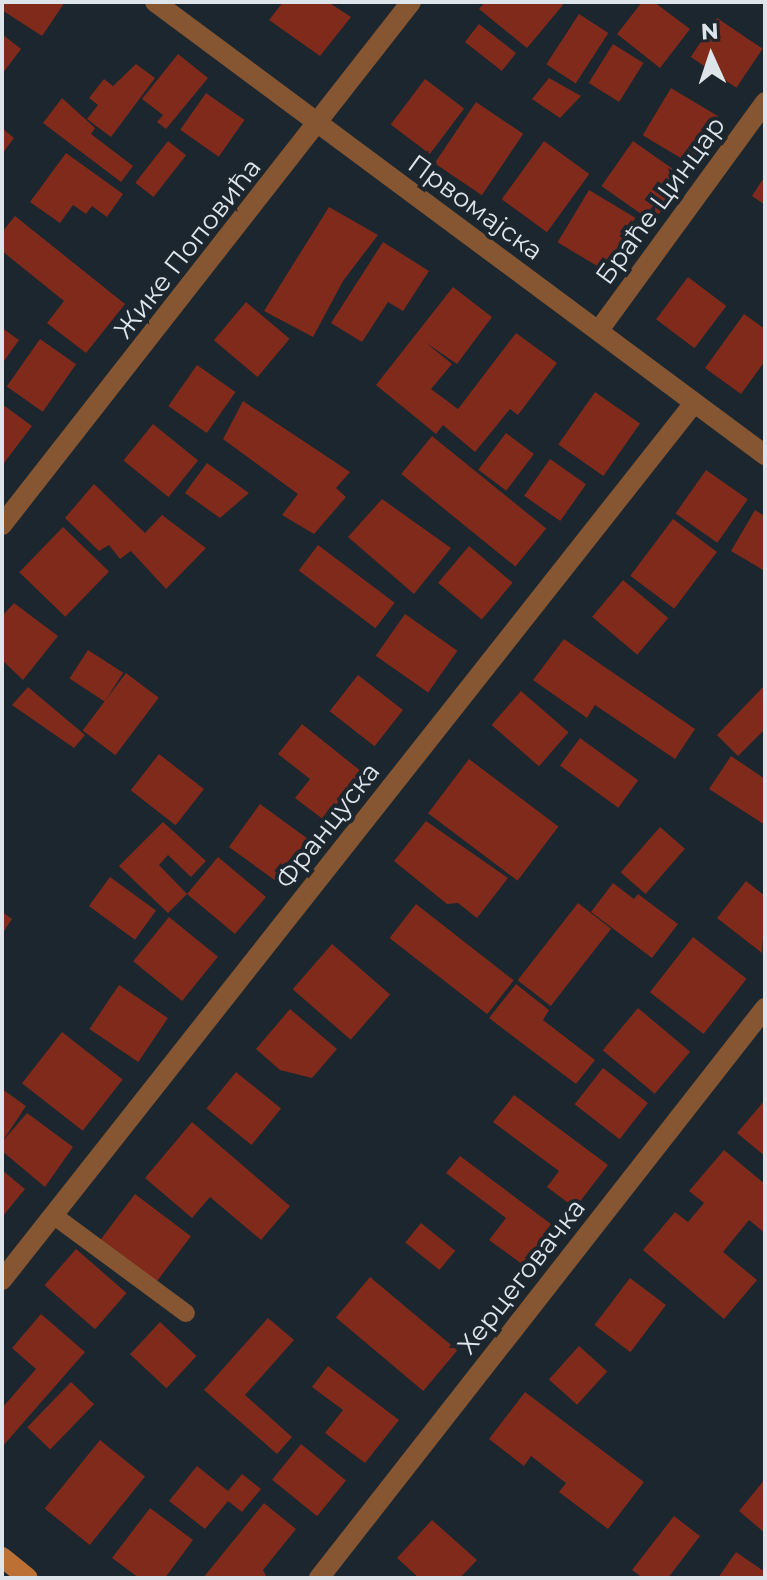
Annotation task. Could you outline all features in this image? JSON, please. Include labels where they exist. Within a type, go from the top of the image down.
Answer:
[{"type":"street","name":"Првомајска","points":[[155,2],[765,455]]},
{"type":"street","name":"Жике Поповића","points":[[2,525],[319,126],[411,2]]},
{"type":"street","name":"Браће Цинцар","points":[[599,330],[765,102]]},
{"type":"street","name":"Француска","points":[[2,1280],[694,403]]},
{"type":"street","name":"Херцеговачка","points":[[319,1578],[765,1008]]},
{"type":"street","points":[[2,1557],[28,1578]]},
{"type":"lane","points":[[53,1215],[186,1313]]},
{"type":"building","points":[[4,2],[65,2],[42,36],[2,10]]},
{"type":"building","points":[[283,2],[328,2],[351,17],[320,56],[269,20]]},
{"type":"building","points":[[485,2],[560,2],[563,5],[527,48],[479,9]]},
{"type":"building","points":[[642,2],[654,2],[690,29],[660,68],[617,34]]},
{"type":"building","points":[[579,14],[608,33],[576,83],[546,64]]},
{"type":"building","points":[[717,18],[763,49],[736,88],[691,57]]},
{"type":"building","points":[[479,24],[516,53],[502,71],[465,42]]},
{"type":"building","points":[[2,34],[21,49],[2,74]]},
{"type":"building","points":[[613,44],[644,63],[619,102],[589,83]]},
{"type":"building","points":[[178,54],[208,78],[166,129],[157,122],[163,115],[142,99]]},
{"type":"building","points":[[136,64],[155,78],[111,137],[87,119],[98,105],[89,98],[104,79],[113,86]]},
{"type":"building","points":[[549,78],[581,96],[560,118],[532,99]]},
{"type":"building","points":[[425,79],[464,108],[430,154],[391,125]]},
{"type":"building","points":[[671,88],[719,117],[691,164],[643,135]]},
{"type":"building","points":[[206,93],[245,120],[219,157],[180,130]]},
{"type":"building","points":[[62,98],[95,128],[91,134],[133,166],[121,182],[43,123]]},
{"type":"building","points":[[476,102],[523,134],[482,195],[435,163]]},
{"type":"building","points":[[2,128],[14,138],[2,154]]},
{"type":"building","points":[[168,141],[186,155],[153,197],[135,183]]},
{"type":"building","points":[[544,141],[589,174],[547,232],[502,199]]},
{"type":"building","points":[[633,141],[685,177],[653,222],[601,186]]},
{"type":"building","points":[[66,153],[123,194],[107,217],[92,206],[86,214],[73,205],[60,223],[30,202]]},
{"type":"building","points":[[765,176],[765,205],[752,196]]},
{"type":"building","points":[[589,190],[635,218],[604,270],[558,242]]},
{"type":"building","points":[[329,207],[378,235],[343,281],[313,337],[264,311]]},
{"type":"building","points":[[15,216],[125,304],[86,353],[47,323],[64,301],[2,251],[2,232]]},
{"type":"building","points":[[383,242],[429,271],[403,311],[388,302],[362,342],[331,323]]},
{"type":"building","points":[[688,277],[726,306],[694,348],[656,319]]},
{"type":"building","points":[[453,287],[492,317],[457,364],[425,342],[452,364],[431,389],[458,409],[516,333],[557,363],[518,415],[510,409],[475,452],[443,425],[436,434],[376,385]]},
{"type":"building","points":[[246,302],[290,339],[258,377],[214,340]]},
{"type":"building","points":[[744,314],[765,329],[765,361],[741,394],[705,368]]},
{"type":"building","points":[[2,328],[19,340],[2,364]]},
{"type":"building","points":[[40,339],[76,364],[43,412],[7,387]]},
{"type":"building","points":[[197,365],[236,392],[207,433],[168,406]]},
{"type":"building","points":[[595,392],[640,424],[603,476],[558,444]]},
{"type":"building","points":[[243,401],[350,472],[336,488],[346,497],[314,534],[282,515],[298,494],[223,439]]},
{"type":"building","points":[[2,404],[32,426],[4,463],[2,462]]},
{"type":"building","points":[[153,424],[198,461],[168,497],[123,461]]},
{"type":"building","points":[[506,433],[534,454],[506,491],[478,470]]},
{"type":"building","points":[[432,436],[546,529],[515,567],[401,474]]},
{"type":"building","points":[[550,459],[586,484],[560,521],[524,496]]},
{"type":"building","points":[[207,463],[249,493],[220,518],[185,493]]},
{"type":"building","points":[[706,470],[748,499],[717,543],[676,513]]},
{"type":"building","points":[[94,484],[145,533],[162,515],[206,548],[166,589],[131,551],[120,559],[109,545],[99,551],[65,518]]},
{"type":"building","points":[[382,499],[451,548],[414,594],[348,537]]},
{"type":"building","points":[[755,510],[765,516],[765,571],[731,551]]},
{"type":"building","points":[[673,519],[717,552],[674,609],[630,576]]},
{"type":"building","points":[[63,527],[109,571],[65,617],[19,572]]},
{"type":"building","points":[[318,545],[395,603],[375,628],[299,571]]},
{"type":"building","points":[[469,546],[513,583],[482,619],[438,583]]},
{"type":"building","points":[[623,580],[668,618],[637,655],[592,617]]},
{"type":"building","points":[[14,603],[58,636],[23,680],[2,660],[2,616]]},
{"type":"building","points":[[405,614],[457,651],[428,692],[376,656]]},
{"type":"building","points":[[564,639],[695,729],[675,759],[595,705],[587,718],[533,680]]},
{"type":"building","points":[[88,650],[123,673],[105,701],[69,679]]},
{"type":"building","points":[[126,673],[159,698],[115,755],[83,731]]},
{"type":"building","points":[[358,675],[403,710],[375,746],[330,711]]},
{"type":"building","points":[[765,685],[765,729],[738,756],[717,735]]},
{"type":"building","points":[[28,687],[85,735],[74,748],[12,705]]},
{"type":"building","points":[[521,691],[569,732],[539,766],[491,725]]},
{"type":"building","points":[[302,724],[362,772],[324,820],[295,798],[310,779],[278,754]]},
{"type":"building","points":[[580,738],[638,780],[618,808],[560,766]]},
{"type":"building","points":[[159,754],[204,789],[176,825],[131,790]]},
{"type":"building","points":[[731,756],[765,779],[765,825],[709,789]]},
{"type":"building","points":[[469,759],[558,826],[518,881],[428,813]]},
{"type":"building","points":[[260,804],[308,839],[277,882],[229,847]]},
{"type":"building","points":[[426,821],[508,878],[477,918],[458,903],[447,904],[394,861]]},
{"type":"building","points":[[163,822],[206,861],[191,877],[168,855],[159,865],[187,894],[168,913],[119,866]]},
{"type":"building","points":[[660,827],[685,849],[646,894],[621,872]]},
{"type":"building","points":[[218,857],[266,897],[235,934],[187,894]]},
{"type":"building","points":[[110,877],[156,911],[135,940],[89,906]]},
{"type":"building","points":[[746,881],[765,896],[762,953],[717,918]]},
{"type":"building","points":[[613,883],[634,899],[638,894],[678,924],[652,958],[591,912]]},
{"type":"building","points":[[578,903],[611,929],[551,1006],[518,980]]},
{"type":"building","points":[[416,904],[514,980],[487,1014],[390,938]]},
{"type":"building","points":[[2,912],[12,919],[2,934]]},
{"type":"building","points":[[169,917],[218,957],[182,1001],[133,961]]},
{"type":"building","points":[[693,937],[747,979],[703,1034],[650,992]]},
{"type":"building","points":[[332,944],[390,995],[351,1040],[293,989]]},
{"type":"building","points":[[516,984],[549,1010],[543,1020],[595,1060],[576,1084],[489,1018]]},
{"type":"building","points":[[119,985],[168,1018],[138,1062],[89,1029]]},
{"type":"building","points":[[638,1008],[690,1052],[655,1094],[603,1050]]},
{"type":"building","points":[[290,1009],[337,1049],[312,1078],[280,1070],[256,1049]]},
{"type":"building","points":[[62,1032],[123,1079],[83,1131],[22,1083]]},
{"type":"building","points":[[603,1068],[648,1103],[620,1139],[575,1104]]},
{"type":"building","points":[[236,1072],[281,1109],[251,1145],[206,1109]]},
{"type":"building","points":[[2,1089],[26,1106],[2,1142]]},
{"type":"building","points":[[514,1095],[608,1165],[575,1208],[547,1187],[559,1171],[493,1122]]},
{"type":"building","points":[[765,1100],[765,1156],[737,1133]]},
{"type":"building","points":[[27,1113],[73,1147],[45,1187],[2,1151],[2,1142]]},
{"type":"building","points":[[192,1122],[290,1206],[261,1240],[210,1197],[192,1218],[145,1178]]},
{"type":"building","points":[[724,1150],[765,1184],[765,1233],[749,1220],[723,1252],[757,1280],[724,1319],[643,1250],[675,1212],[688,1222],[704,1203],[689,1191]]},
{"type":"building","points":[[460,1156],[559,1230],[529,1269],[489,1240],[506,1218],[446,1173]]},
{"type":"building","points":[[2,1170],[25,1189],[2,1217]]},
{"type":"building","points":[[135,1194],[191,1236],[157,1282],[101,1240]]},
{"type":"building","points":[[421,1223],[455,1251],[439,1270],[405,1242]]},
{"type":"building","points":[[76,1249],[127,1293],[95,1329],[45,1285]]},
{"type":"building","points":[[370,1277],[457,1350],[423,1391],[336,1318]]},
{"type":"building","points":[[630,1278],[666,1305],[630,1352],[594,1325]]},
{"type":"building","points":[[41,1314],[85,1352],[2,1447],[2,1408],[36,1369],[12,1348]]},
{"type":"building","points":[[268,1318],[294,1340],[245,1395],[292,1437],[277,1454],[204,1390]]},
{"type":"building","points":[[160,1322],[197,1356],[167,1388],[130,1354]]},
{"type":"building","points":[[579,1346],[607,1371],[577,1405],[549,1379]]},
{"type":"building","points":[[328,1366],[399,1420],[365,1463],[325,1433],[343,1410],[312,1387]]},
{"type":"building","points":[[71,1382],[94,1404],[50,1450],[27,1427]]},
{"type":"building","points":[[525,1392],[644,1482],[608,1529],[559,1492],[566,1483],[531,1456],[524,1466],[489,1439]]},
{"type":"building","points":[[100,1440],[145,1477],[90,1545],[45,1508]]},
{"type":"building","points":[[301,1444],[346,1481],[317,1516],[272,1480]]},
{"type":"building","points":[[197,1466],[228,1491],[242,1474],[261,1489],[242,1512],[228,1501],[205,1529],[169,1501]]},
{"type":"building","points":[[765,1479],[765,1533],[739,1511]]},
{"type":"building","points":[[264,1503],[296,1529],[263,1570],[267,1578],[203,1578]]},
{"type":"building","points":[[150,1508],[193,1540],[165,1578],[139,1578],[112,1558]]},
{"type":"building","points":[[674,1516],[700,1536],[668,1578],[643,1578],[632,1570]]},
{"type":"building","points":[[432,1520],[477,1560],[460,1578],[419,1578],[397,1558]]},
{"type":"building","points":[[736,1552],[765,1572],[765,1578],[718,1578]]}]
